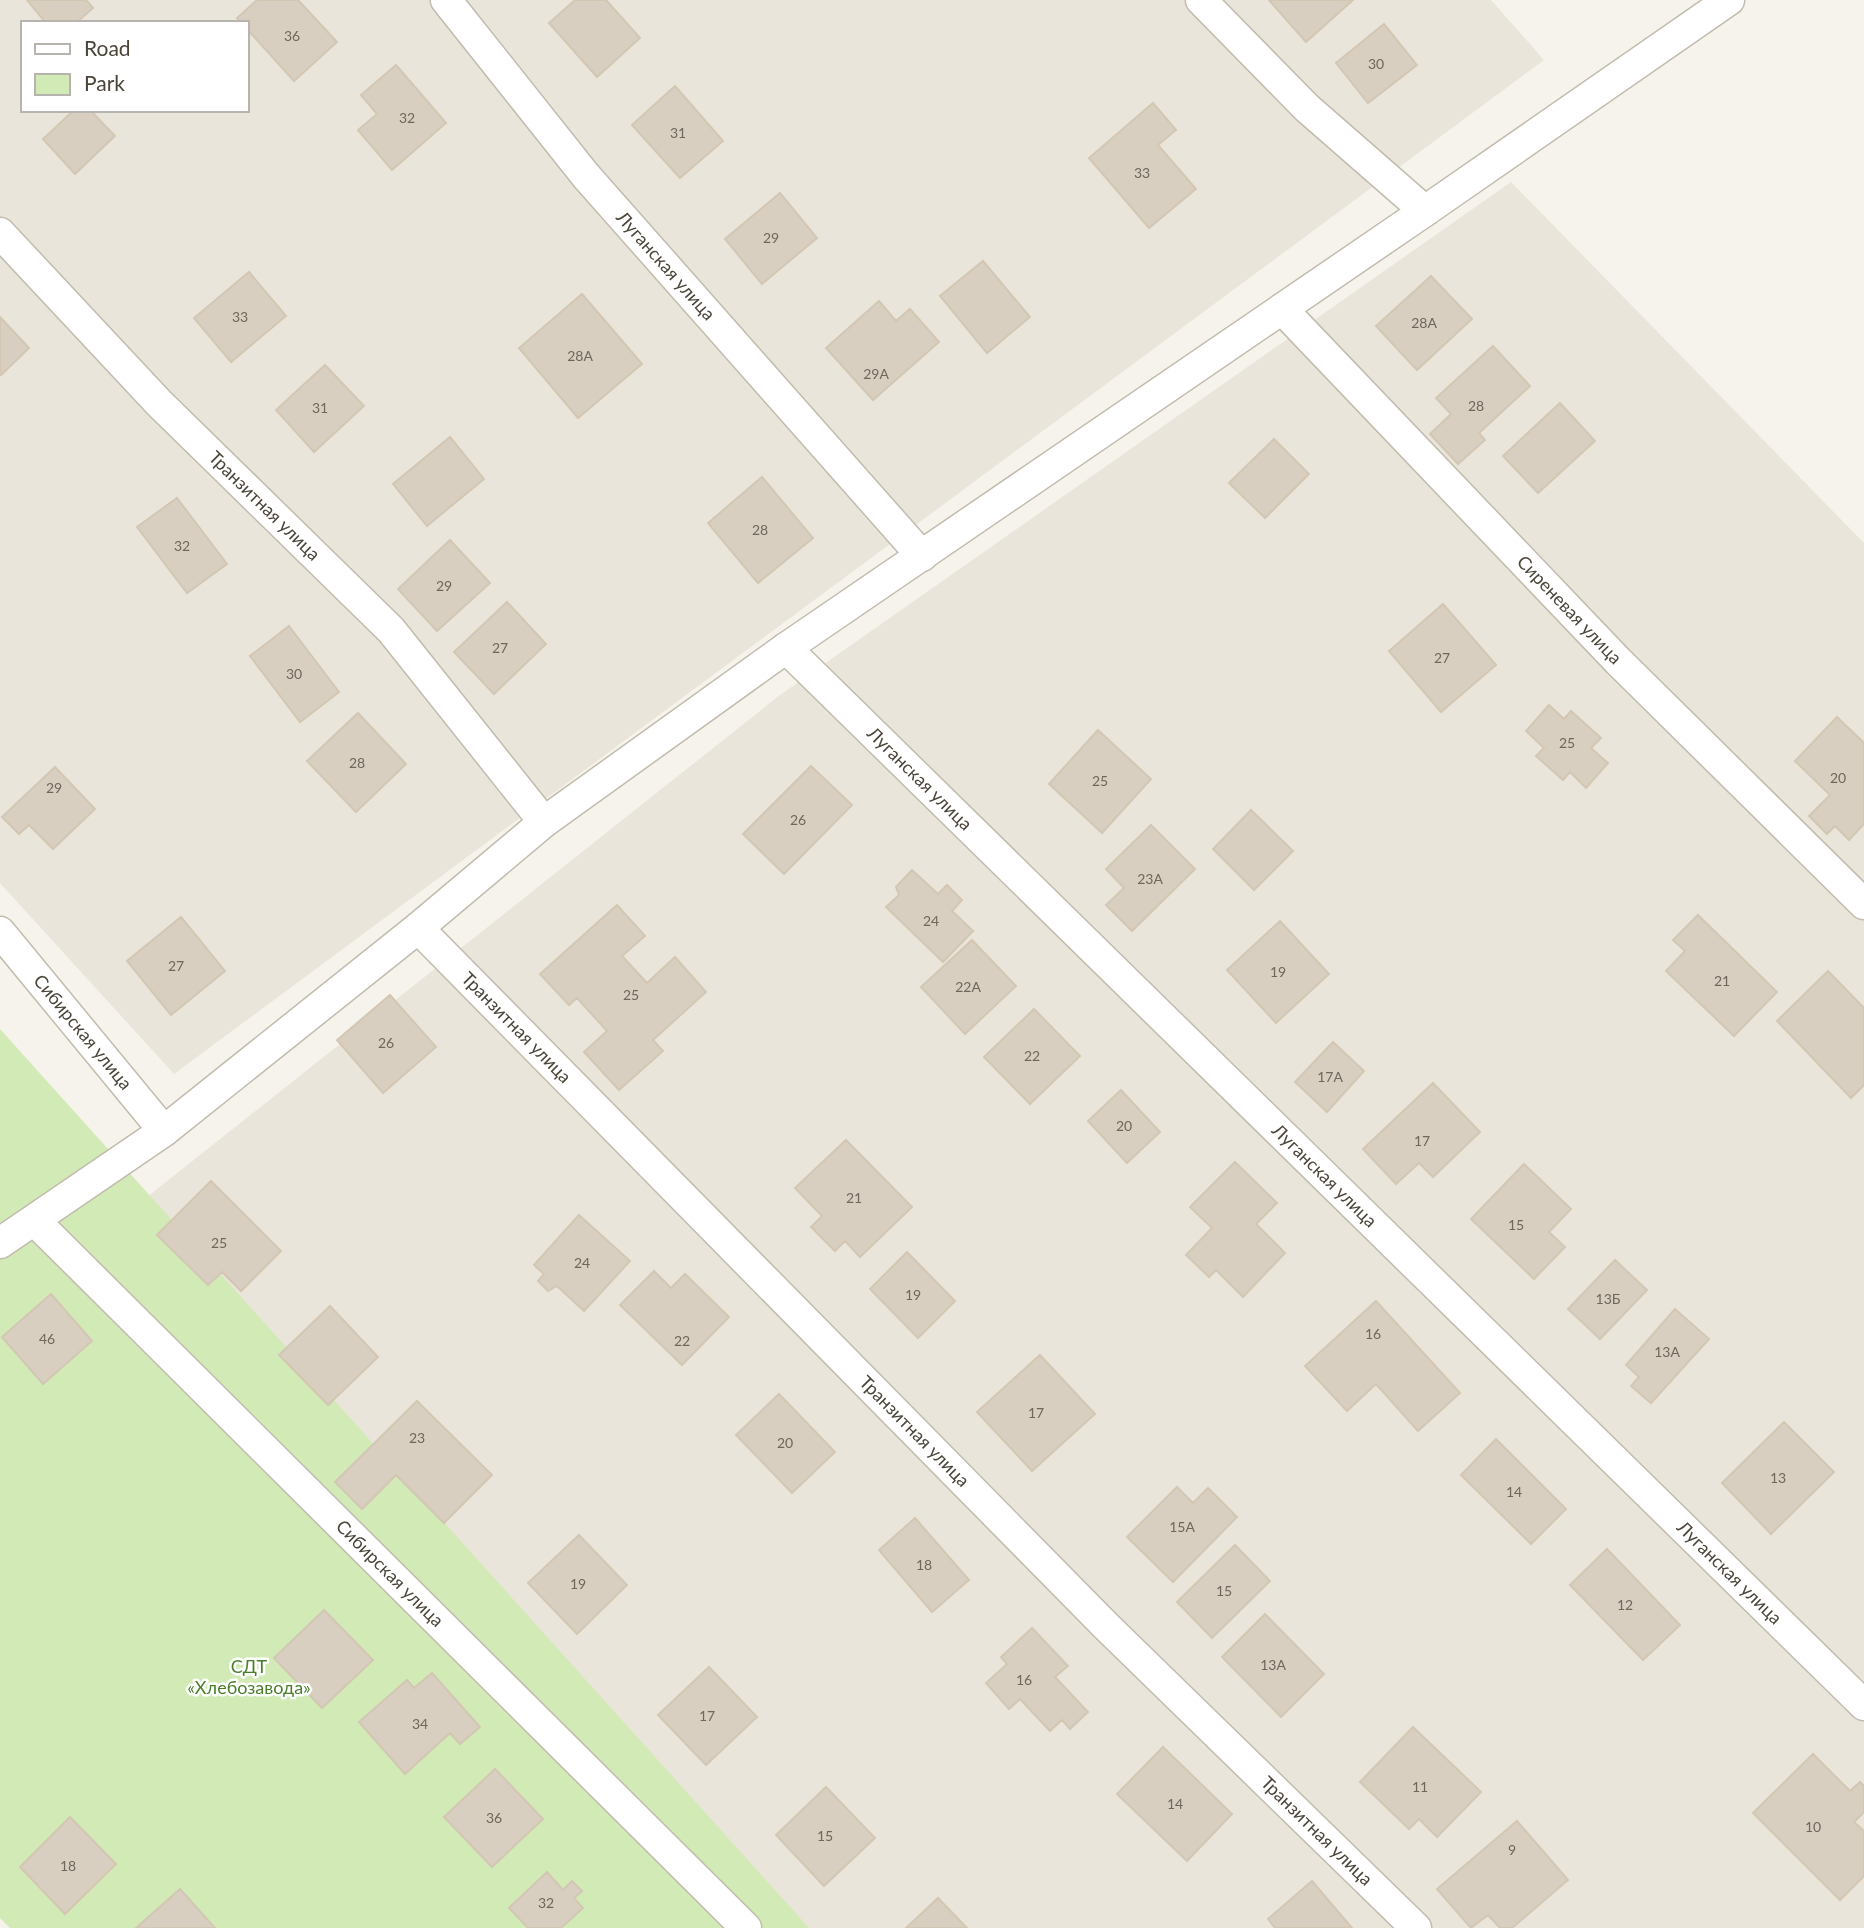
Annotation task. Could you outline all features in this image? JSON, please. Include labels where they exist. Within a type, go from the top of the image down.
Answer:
[{"type":"street","name":"Луганская улица","points":[[446,0],[586,176],[922,556]]},
{"type":"street","points":[[1201,0],[1307,108],[1425,211]]},
{"type":"street","points":[[0,1243],[164,1131],[418,928],[544,822],[786,648],[1729,0]]},
{"type":"street","name":"Транзитная улица","points":[[0,233],[159,402],[391,630],[544,822]]},
{"type":"street","name":"Сиреневая улица","points":[[1282,309],[1618,661],[1864,904]]},
{"type":"street","name":"Луганская улица","points":[[786,648],[1864,1705]]},
{"type":"street","name":"Транзитная улица","points":[[418,928],[1106,1626],[1416,1928]]},
{"type":"street","name":"Сибирская улица","points":[[0,932],[164,1131]]},
{"type":"street","name":"Сибирская улица","points":[[35,1221],[746,1928]]},
{"type":"shaded area","points":[[0,0],[1491,0],[1544,60],[174,1074],[0,883]]},
{"type":"shaded area","points":[[1511,182],[1864,543],[1864,1928],[802,1928],[108,1228],[780,695]]},
{"type":"green space","name":"СДТ «Хлебозавода»","points":[[0,1029],[809,1928],[10,1928],[0,1918]]},
{"type":"building","points":[[27,0],[86,0],[93,8],[78,21],[44,21]]},
{"type":"building","points":[[257,0],[298,0],[337,42],[294,81],[248,30],[248,21],[239,21],[237,18]]},
{"type":"building","points":[[575,0],[606,0],[640,38],[597,77],[549,23]]},
{"type":"building","points":[[1269,0],[1353,0],[1306,42]]},
{"type":"building","points":[[1384,24],[1417,65],[1368,103],[1336,63]]},
{"type":"building","points":[[396,65],[446,123],[392,170],[358,130],[377,114],[361,95]]},
{"type":"building","points":[[675,86],[723,141],[680,178],[632,125]]},
{"type":"building","points":[[1153,103],[1176,130],[1158,145],[1196,189],[1149,228],[1089,158]]},
{"type":"building","points":[[72,112],[92,112],[115,136],[75,174],[43,139]]},
{"type":"building","points":[[780,193],[817,238],[762,284],[725,239]]},
{"type":"building","points":[[983,261],[1030,317],[987,353],[940,296]]},
{"type":"building","points":[[249,272],[286,316],[231,362],[194,318]]},
{"type":"building","points":[[1431,276],[1472,319],[1417,370],[1376,326]]},
{"type":"building","points":[[582,294],[642,364],[578,418],[519,348]]},
{"type":"building","points":[[879,301],[896,321],[910,309],[939,342],[873,400],[826,348]]},
{"type":"building","points":[[0,317],[29,348],[1,375],[0,374]]},
{"type":"building","points":[[1493,346],[1530,386],[1479,433],[1485,440],[1458,464],[1430,434],[1451,414],[1436,398]]},
{"type":"building","points":[[325,365],[364,406],[314,452],[276,410]]},
{"type":"building","points":[[1560,403],[1595,441],[1538,493],[1503,456]]},
{"type":"building","points":[[450,437],[484,479],[427,526],[393,484]]},
{"type":"building","points":[[1274,439],[1309,474],[1265,518],[1229,483]]},
{"type":"building","points":[[762,477],[813,538],[758,583],[708,523]]},
{"type":"building","points":[[177,498],[227,564],[187,593],[137,527]]},
{"type":"building","points":[[450,540],[490,583],[437,631],[398,589]]},
{"type":"building","points":[[507,602],[546,644],[494,694],[454,652]]},
{"type":"building","points":[[1443,604],[1496,665],[1441,712],[1389,651]]},
{"type":"building","points":[[289,626],[339,692],[300,722],[250,656]]},
{"type":"building","points":[[1549,705],[1564,719],[1571,711],[1601,738],[1591,748],[1608,763],[1586,788],[1570,772],[1563,780],[1536,756],[1544,748],[1526,731]]},
{"type":"building","points":[[358,713],[406,764],[356,812],[307,761]]},
{"type":"building","points":[[1837,717],[1864,743],[1864,824],[1849,840],[1835,826],[1827,834],[1809,816],[1830,795],[1795,761]]},
{"type":"building","points":[[1098,730],[1151,779],[1102,833],[1049,784]]},
{"type":"building","points":[[811,766],[852,805],[784,874],[743,834]]},
{"type":"building","points":[[55,767],[95,809],[53,849],[29,825],[19,834],[2,817]]},
{"type":"building","points":[[1251,810],[1293,851],[1254,890],[1213,849]]},
{"type":"building","points":[[1151,825],[1195,869],[1132,931],[1106,905],[1124,888],[1106,869]]},
{"type":"building","points":[[912,870],[938,894],[947,885],[962,900],[952,911],[973,931],[943,962],[886,907],[899,895],[896,887]]},
{"type":"building","points":[[617,905],[645,936],[622,956],[647,983],[675,957],[706,992],[653,1040],[663,1051],[619,1090],[584,1052],[607,1031],[577,998],[569,1005],[540,974]]},
{"type":"building","points":[[1698,915],[1777,992],[1734,1036],[1666,971],[1685,951],[1673,940]]},
{"type":"building","points":[[181,917],[225,971],[171,1015],[127,961]]},
{"type":"building","points":[[1280,921],[1329,974],[1276,1023],[1227,970]]},
{"type":"building","points":[[972,940],[1016,986],[965,1034],[921,987]]},
{"type":"building","points":[[1828,971],[1864,1008],[1864,1085],[1851,1098],[1777,1021]]},
{"type":"building","points":[[390,995],[436,1047],[383,1093],[337,1040]]},
{"type":"building","points":[[1034,1009],[1080,1056],[1030,1104],[984,1057]]},
{"type":"building","points":[[1333,1042],[1364,1071],[1327,1112],[1295,1082]]},
{"type":"building","points":[[1433,1083],[1480,1132],[1433,1177],[1419,1163],[1396,1184],[1363,1149]]},
{"type":"building","points":[[1121,1090],[1160,1132],[1127,1163],[1088,1121]]},
{"type":"building","points":[[846,1140],[912,1207],[860,1257],[845,1241],[835,1251],[811,1227],[822,1216],[795,1188]]},
{"type":"building","points":[[1235,1162],[1277,1203],[1256,1224],[1285,1253],[1243,1297],[1216,1270],[1209,1277],[1186,1255],[1212,1228],[1190,1207]]},
{"type":"building","points":[[1524,1164],[1571,1209],[1549,1232],[1565,1247],[1534,1279],[1471,1219]]},
{"type":"building","points":[[211,1181],[281,1251],[241,1291],[222,1272],[208,1285],[157,1235]]},
{"type":"building","points":[[579,1215],[630,1261],[584,1311],[557,1286],[548,1291],[538,1281],[544,1274],[534,1265]]},
{"type":"building","points":[[907,1252],[955,1301],[918,1338],[870,1289]]},
{"type":"building","points":[[1615,1260],[1647,1290],[1600,1339],[1568,1309]]},
{"type":"building","points":[[654,1271],[671,1288],[685,1274],[729,1317],[682,1365],[620,1305]]},
{"type":"building","points":[[51,1294],[92,1341],[43,1384],[2,1337]]},
{"type":"building","points":[[1376,1301],[1460,1393],[1418,1431],[1376,1384],[1347,1411],[1305,1366]]},
{"type":"building","points":[[330,1306],[378,1357],[328,1405],[279,1355]]},
{"type":"building","points":[[1675,1309],[1709,1339],[1651,1403],[1631,1386],[1639,1377],[1626,1365]]},
{"type":"building","points":[[1040,1355],[1095,1414],[1032,1471],[977,1412]]},
{"type":"building","points":[[779,1394],[835,1452],[792,1493],[736,1435]]},
{"type":"building","points":[[417,1401],[492,1475],[444,1523],[396,1475],[362,1509],[335,1482]]},
{"type":"building","points":[[1784,1422],[1834,1472],[1771,1534],[1722,1483]]},
{"type":"building","points":[[1496,1439],[1566,1509],[1531,1544],[1461,1475]]},
{"type":"building","points":[[1177,1487],[1193,1503],[1208,1488],[1237,1517],[1173,1582],[1127,1537]]},
{"type":"building","points":[[915,1518],[969,1580],[932,1612],[879,1550]]},
{"type":"building","points":[[579,1535],[627,1585],[577,1634],[528,1583]]},
{"type":"building","points":[[1235,1545],[1270,1581],[1212,1638],[1177,1602]]},
{"type":"building","points":[[1607,1549],[1680,1625],[1643,1660],[1570,1585]]},
{"type":"building","points":[[324,1610],[373,1660],[322,1708],[274,1658]]},
{"type":"building","points":[[1265,1614],[1324,1674],[1281,1717],[1222,1657]]},
{"type":"building","points":[[1032,1628],[1068,1666],[1055,1677],[1088,1712],[1070,1729],[1062,1720],[1050,1731],[1020,1699],[1009,1709],[986,1683],[1007,1664],[1001,1657]]},
{"type":"building","points":[[709,1667],[757,1717],[706,1765],[658,1715]]},
{"type":"building","points":[[432,1673],[480,1727],[460,1744],[450,1733],[405,1774],[359,1722],[407,1680],[414,1688]]},
{"type":"building","points":[[1413,1727],[1481,1792],[1437,1837],[1419,1819],[1409,1829],[1360,1782]]},
{"type":"building","points":[[1163,1747],[1232,1814],[1187,1861],[1117,1794]]},
{"type":"building","points":[[1813,1754],[1850,1791],[1860,1782],[1864,1786],[1864,1812],[1854,1822],[1864,1831],[1864,1876],[1840,1900],[1753,1813]]},
{"type":"building","points":[[495,1769],[543,1819],[492,1867],[444,1817]]},
{"type":"building","points":[[826,1787],[875,1838],[824,1886],[776,1835]]},
{"type":"building","points":[[70,1817],[116,1864],[65,1914],[20,1867]]},
{"type":"building","points":[[1517,1821],[1568,1880],[1512,1928],[1500,1928],[1488,1915],[1471,1928],[1437,1889]]},
{"type":"building","points":[[547,1872],[563,1890],[572,1881],[582,1891],[574,1898],[583,1908],[561,1928],[528,1928],[509,1908]]},
{"type":"building","points":[[1312,1881],[1352,1928],[1275,1928],[1268,1919]]},
{"type":"building","points":[[180,1889],[215,1928],[136,1928]]},
{"type":"building","points":[[938,1898],[967,1928],[906,1928]]}]
